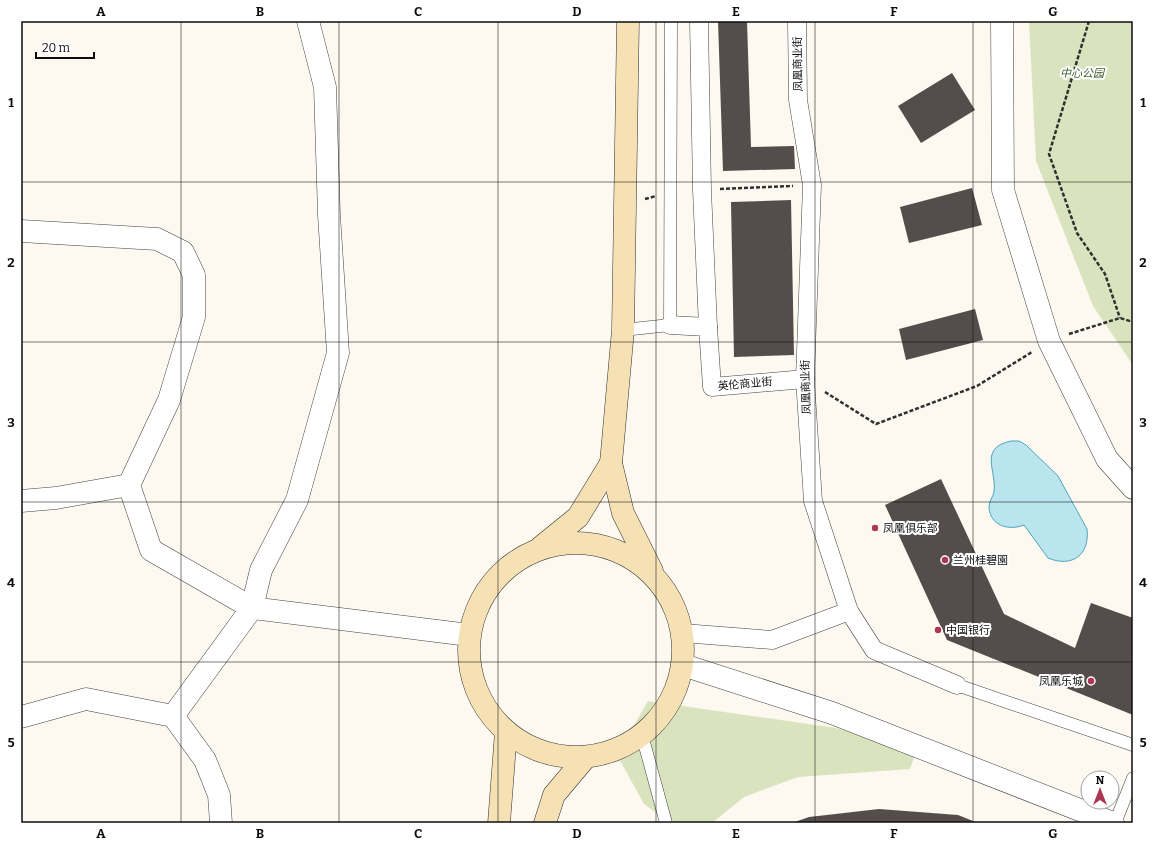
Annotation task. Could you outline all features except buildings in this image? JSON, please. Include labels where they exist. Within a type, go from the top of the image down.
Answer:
[{"type":"main road","points":[[611,463],[578,517],[537,550],[512,564],[491,584],[477,608],[469,635],[469,662],[475,688],[488,712],[506,732],[524,744],[543,753],[564,757],[586,758],[615,750],[642,736],[670,704],[683,665],[683,632],[673,602],[654,576],[623,513],[611,463],[623,330],[628,21]]},
{"type":"main road","points":[[537,550],[568,543],[599,545],[629,556],[654,576]]},
{"type":"main road","points":[[499,823],[506,732]]},
{"type":"main road","points":[[546,823],[554,795],[586,758]]},
{"type":"street","points":[[173,716],[252,608],[261,570],[297,500],[338,353],[329,214],[325,87],[308,21]]},
{"type":"street","points":[[670,325],[708,327],[702,190],[699,21]]},
{"type":"street","name":"凤凰商业街","points":[[797,21],[798,100],[812,185],[804,379],[813,501],[849,612],[874,650],[957,685]]},
{"type":"street","points":[[1002,21],[1003,190],[1049,341],[1107,459],[1133,488]]},
{"type":"street","points":[[21,231],[157,239],[183,252],[194,275],[194,316],[169,400],[129,485],[151,550],[252,608],[469,635]]},
{"type":"street","name":"英伦商业街","points":[[708,327],[712,387],[804,379]]},
{"type":"street","points":[[21,501],[63,497],[129,485]]},
{"type":"street","points":[[683,632],[772,640],[849,612]]},
{"type":"street","points":[[683,665],[832,713],[1114,823]]},
{"type":"street","points":[[21,717],[86,699],[173,716],[205,760],[219,795],[221,823]]},
{"type":"lane","points":[[623,330],[670,325],[671,21]]},
{"type":"lane","points":[[957,685],[1133,745]]},
{"type":"lane","points":[[642,736],[666,823]]},
{"type":"lane","points":[[1114,823],[1133,778]]},
{"type":"path","points":[[1089,21],[1049,154],[1077,233],[1105,274],[1120,318]]},
{"type":"path","points":[[804,379],[876,424],[977,386],[1049,341],[1120,318],[1133,322]]},
{"type":"green space","name":"中心公园","points":[[1029,21],[1133,21],[1133,365],[1093,306],[1036,161]]},
{"type":"green space","points":[[648,701],[836,728],[916,752],[910,769],[798,777],[744,797],[712,823],[670,823],[644,804],[617,755]]},
{"type":"water","points":[[1011,441],[1019,441],[1026,445],[1058,476],[1087,529],[1086,546],[1078,557],[1065,561],[1057,561],[1048,558],[1024,525],[1018,527],[1007,527],[997,523],[993,519],[989,507],[994,492],[991,461],[992,455],[995,449],[1001,444]]},
{"type":"place","name":"凤凰俱乐部","points":[[875,528]]},
{"type":"place","name":"兰州桂碧園","points":[[945,560]]},
{"type":"place","name":"中国银行","points":[[938,630]]},
{"type":"place","name":"凤凰乐城","points":[[1091,681]]}]
